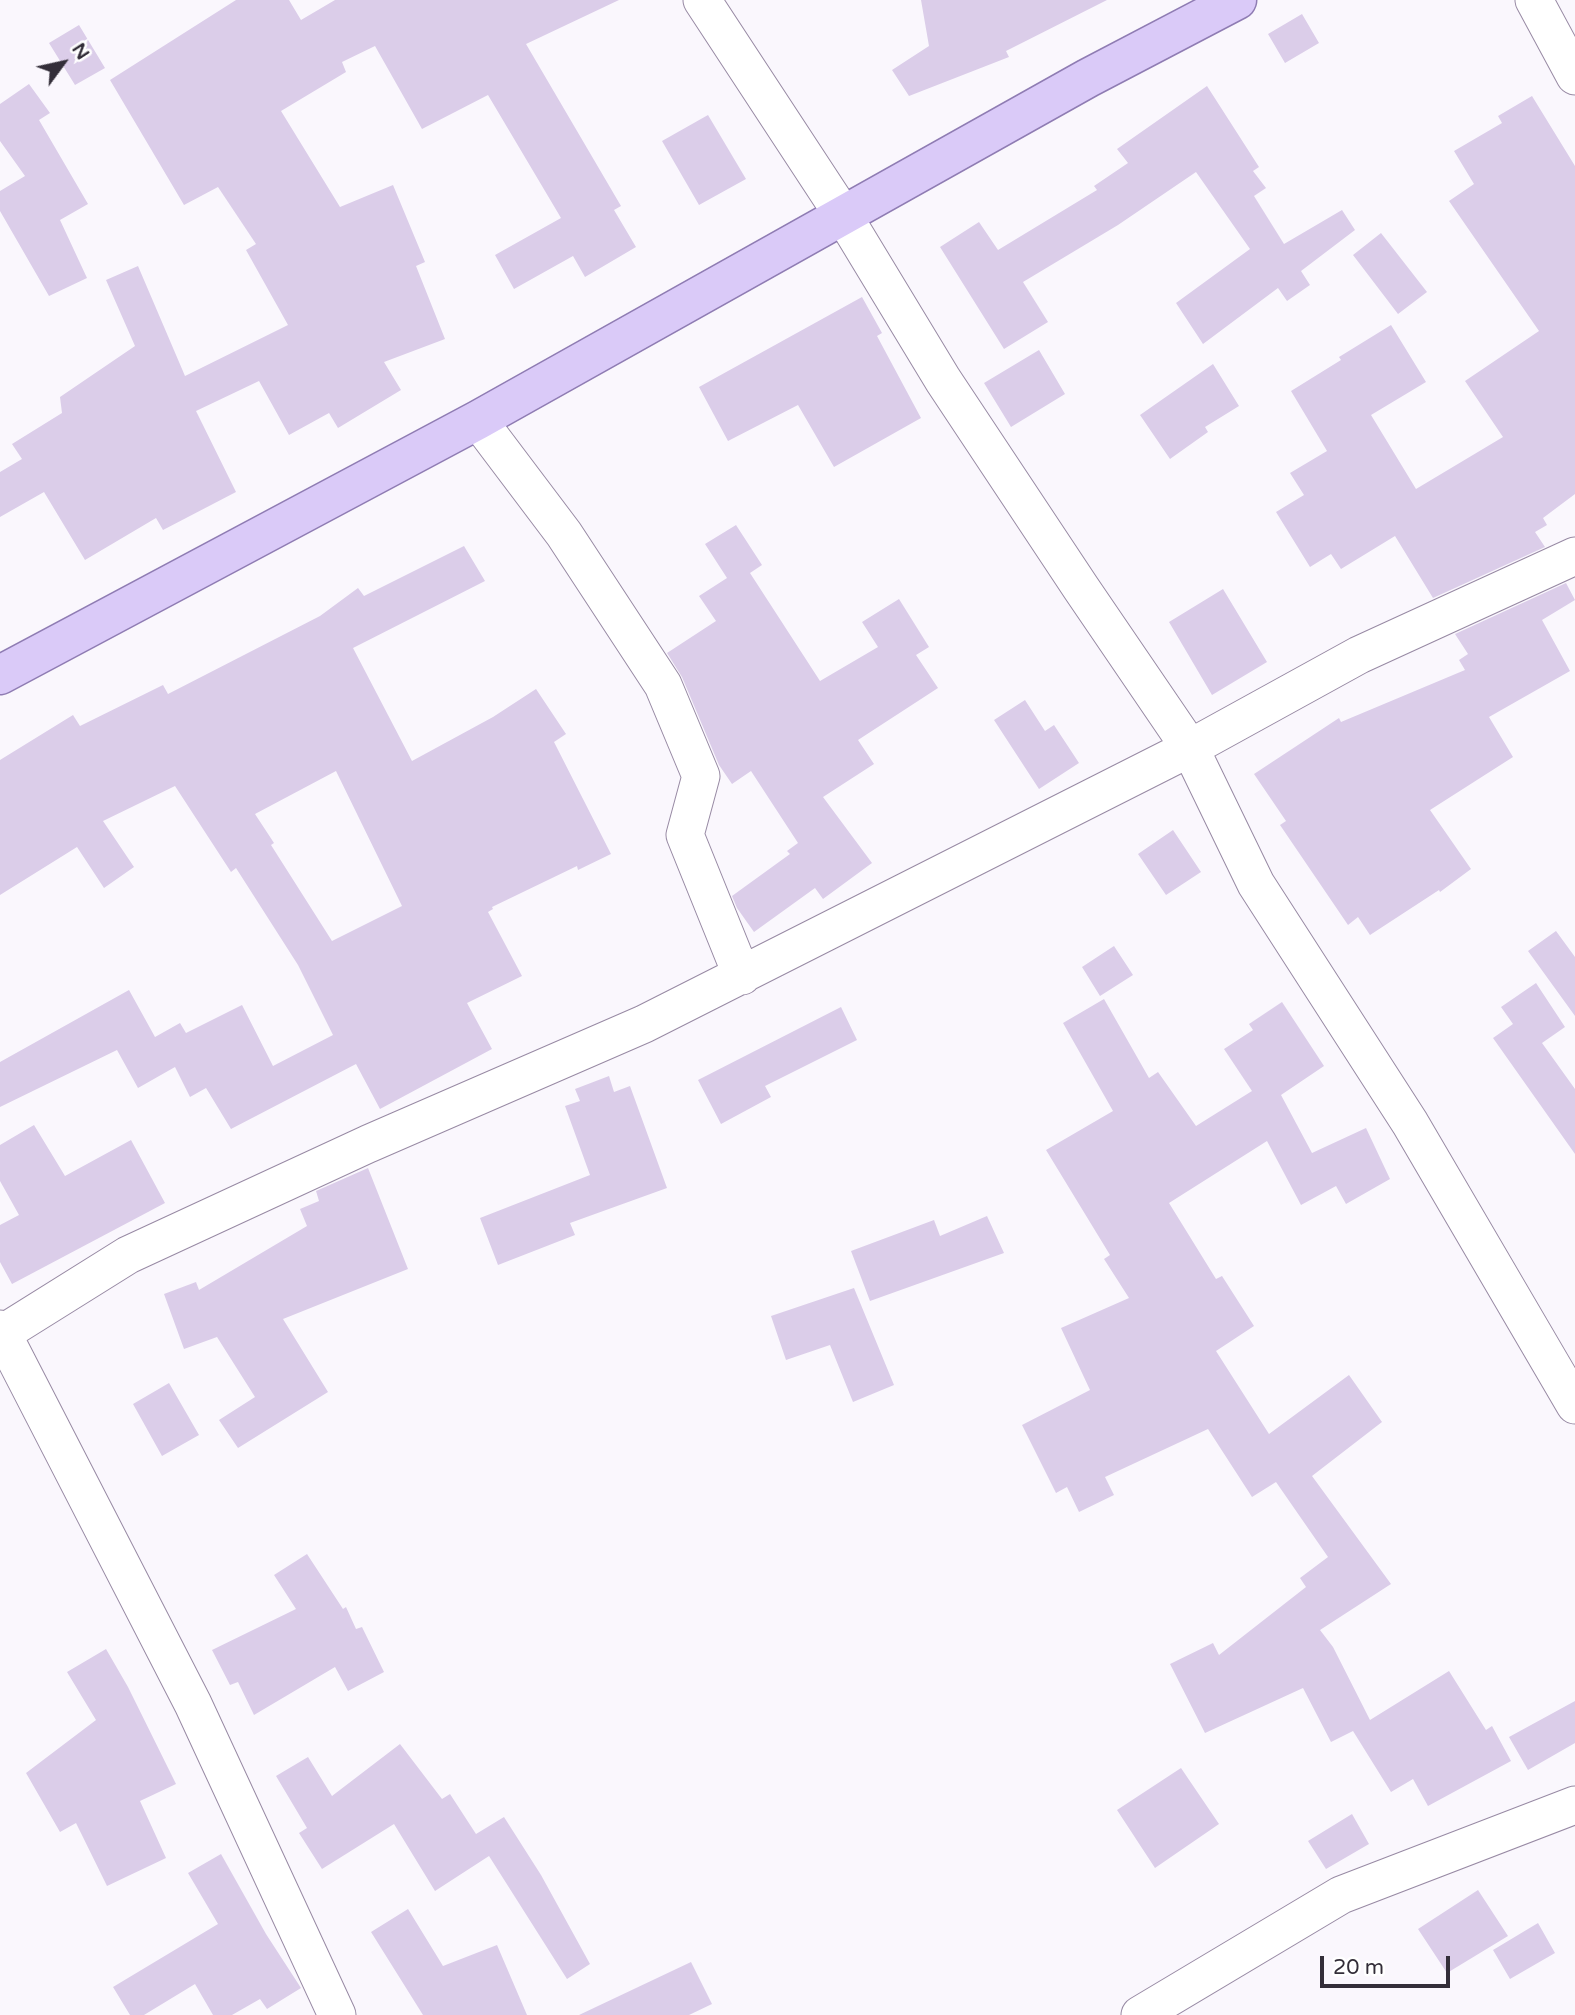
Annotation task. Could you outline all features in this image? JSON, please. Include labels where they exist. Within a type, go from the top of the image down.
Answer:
[{"type":"main road","points":[[0,675],[478,419],[1088,78],[1237,0]]},
{"type":"street","points":[[702,0],[844,215],[943,380],[1190,748],[1256,884],[1410,1123],[1575,1405]]},
{"type":"street","points":[[1534,0],[1575,76]]},
{"type":"street","points":[[478,419],[564,534],[663,685],[701,776],[685,835],[742,976]]},
{"type":"street","points":[[337,2015],[192,1704],[1,1333],[128,1255],[368,1144],[644,1024],[1190,748],[1359,655],[1575,556]]},
{"type":"street","points":[[1140,2015],[1341,1895],[1575,1805]]},
{"type":"building","points":[[236,0],[289,0],[301,20],[335,0],[619,0],[526,44],[621,206],[614,210],[636,247],[585,277],[573,256],[514,289],[495,255],[561,218],[488,95],[422,129],[375,46],[342,62],[346,72],[281,111],[340,207],[393,185],[425,262],[416,266],[445,339],[384,362],[401,390],[338,428],[329,413],[289,435],[259,381],[196,411],[236,492],[163,530],[156,518],[85,560],[44,492],[0,517],[0,472],[22,459],[12,444],[62,413],[60,397],[135,346],[106,280],[138,266],[185,376],[288,325],[246,250],[256,244],[218,187],[184,205],[110,80]]},
{"type":"building","points":[[921,0],[1107,0],[1006,51],[1009,57],[909,96],[892,70],[929,46]]},
{"type":"building","points":[[1302,14],[1319,43],[1285,63],[1268,34]]},
{"type":"building","points":[[79,25],[105,68],[75,85],[49,43]]},
{"type":"building","points":[[29,84],[50,113],[39,120],[88,204],[60,220],[87,278],[49,296],[0,211],[0,191],[25,176],[0,141],[0,104]]},
{"type":"building","points":[[1207,86],[1259,167],[1253,171],[1266,188],[1254,196],[1284,244],[1342,210],[1355,230],[1301,271],[1310,285],[1287,301],[1278,288],[1203,344],[1176,303],[1250,249],[1196,172],[1118,225],[1023,282],[1048,322],[1004,349],[940,247],[979,222],[998,250],[1097,190],[1094,186],[1128,163],[1117,149]]},
{"type":"building","points":[[1532,96],[1575,166],[1575,494],[1543,518],[1547,525],[1535,532],[1545,547],[1433,598],[1395,536],[1341,569],[1331,554],[1310,567],[1276,512],[1304,495],[1290,473],[1327,451],[1291,391],[1341,360],[1339,357],[1391,325],[1426,382],[1371,415],[1416,489],[1503,437],[1465,381],[1539,331],[1449,201],[1474,184],[1454,151],[1502,123],[1498,116]]},
{"type":"building","points":[[708,115],[746,179],[699,205],[662,141]]},
{"type":"building","points":[[1381,233],[1427,292],[1398,314],[1353,255]]},
{"type":"building","points":[[862,297],[882,333],[877,336],[921,418],[834,467],[798,405],[728,441],[699,387]]},
{"type":"building","points":[[1039,350],[1065,394],[1011,427],[984,383]]},
{"type":"building","points":[[1213,364],[1239,406],[1205,427],[1208,432],[1170,459],[1140,415]]},
{"type":"building","points":[[736,525],[762,565],[750,573],[820,681],[878,647],[862,622],[899,599],[929,647],[916,655],[938,688],[858,740],[874,764],[823,797],[872,863],[823,899],[815,888],[754,932],[732,896],[790,854],[787,851],[798,843],[751,771],[732,784],[719,765],[682,677],[667,653],[716,621],[699,596],[727,578],[705,544]]},
{"type":"building","points":[[464,546],[485,581],[353,648],[412,761],[493,717],[536,689],[566,734],[554,742],[611,854],[578,870],[577,866],[492,907],[488,912],[522,976],[467,1003],[492,1049],[380,1109],[356,1064],[231,1129],[206,1088],[190,1097],[175,1067],[138,1088],[117,1050],[0,1107],[0,1062],[129,990],[155,1037],[180,1023],[186,1033],[242,1005],[273,1066],[333,1035],[298,965],[236,868],[231,872],[175,786],[103,821],[134,867],[104,888],[77,847],[0,895],[0,760],[73,715],[80,726],[163,685],[168,694],[320,616],[358,588],[364,596]],"holes":[[[336,771],[402,906],[332,941],[271,845],[274,843],[255,814]]]},
{"type":"building","points":[[1566,583],[1575,600],[1542,620],[1570,671],[1489,717],[1513,757],[1430,810],[1471,869],[1440,892],[1439,890],[1370,935],[1358,917],[1348,925],[1280,825],[1286,821],[1254,774],[1339,718],[1341,722],[1465,670],[1459,660],[1468,654],[1455,634]]},
{"type":"building","points":[[1223,589],[1267,662],[1212,695],[1169,622]]},
{"type":"building","points":[[1025,700],[1045,731],[1054,725],[1079,763],[1039,789],[994,720]]},
{"type":"building","points":[[1173,830],[1201,872],[1166,895],[1138,854]]},
{"type":"building","points":[[1556,931],[1575,957],[1575,1016],[1528,951]]},
{"type":"building","points":[[1114,946],[1133,975],[1100,996],[1082,967]]},
{"type":"building","points":[[1536,983],[1565,1027],[1542,1043],[1575,1089],[1575,1154],[1493,1038],[1513,1024],[1501,1007]]},
{"type":"building","points":[[1104,999],[1149,1078],[1158,1072],[1196,1126],[1252,1091],[1224,1049],[1253,1030],[1249,1024],[1282,1002],[1324,1066],[1281,1095],[1312,1153],[1366,1128],[1390,1179],[1346,1204],[1336,1186],[1301,1205],[1267,1141],[1169,1203],[1216,1279],[1222,1276],[1254,1326],[1216,1351],[1269,1434],[1349,1375],[1382,1422],[1312,1476],[1391,1584],[1320,1630],[1333,1647],[1370,1720],[1449,1671],[1486,1730],[1492,1726],[1511,1761],[1428,1806],[1413,1779],[1391,1792],[1353,1731],[1331,1742],[1303,1688],[1205,1733],[1170,1664],[1213,1643],[1219,1655],[1306,1587],[1300,1578],[1328,1557],[1276,1482],[1252,1497],[1208,1429],[1105,1477],[1114,1495],[1079,1512],[1067,1487],[1056,1493],[1022,1425],[1090,1390],[1061,1328],[1129,1298],[1104,1259],[1110,1255],[1046,1150],[1113,1111],[1063,1023]]},
{"type":"building","points":[[841,1007],[857,1040],[765,1086],[771,1097],[721,1124],[698,1080]]},
{"type":"building","points":[[609,1076],[614,1092],[630,1086],[667,1188],[570,1223],[575,1235],[498,1265],[480,1218],[590,1175],[565,1106],[580,1101],[575,1089]]},
{"type":"building","points":[[34,1125],[65,1176],[131,1140],[165,1203],[12,1284],[0,1262],[0,1225],[19,1215],[0,1181],[0,1145]]},
{"type":"building","points":[[368,1168],[408,1269],[283,1319],[328,1392],[238,1448],[219,1420],[255,1397],[217,1337],[184,1349],[164,1294],[196,1282],[199,1290],[307,1226],[300,1209],[319,1201],[316,1191]]},
{"type":"building","points":[[987,1216],[1004,1253],[870,1301],[851,1251],[934,1220],[940,1236]]},
{"type":"building","points":[[854,1288],[894,1385],[853,1402],[830,1345],[786,1360],[771,1316]]},
{"type":"building","points":[[169,1383],[199,1435],[162,1456],[133,1404]]},
{"type":"building","points":[[307,1554],[343,1609],[346,1607],[356,1629],[362,1627],[384,1672],[348,1691],[335,1667],[254,1715],[238,1682],[230,1685],[212,1650],[296,1609],[274,1575]]},
{"type":"building","points":[[106,1649],[176,1784],[140,1801],[166,1858],[107,1886],[76,1823],[60,1832],[26,1773],[96,1720],[67,1672]]},
{"type":"building","points":[[1575,1701],[1575,1743],[1528,1770],[1509,1737]]},
{"type":"building","points":[[400,1744],[442,1799],[450,1794],[476,1834],[504,1817],[541,1875],[590,1964],[567,1979],[489,1856],[435,1891],[394,1824],[322,1869],[299,1833],[307,1828],[276,1776],[308,1757],[332,1796]]},
{"type":"building","points":[[1181,1768],[1219,1824],[1155,1868],[1117,1810]]},
{"type":"building","points":[[1352,1814],[1369,1844],[1326,1869],[1308,1841]]},
{"type":"building","points":[[221,1854],[266,1934],[301,1988],[267,2009],[260,1999],[232,2015],[213,2015],[195,1984],[144,2015],[130,2015],[113,1987],[218,1924],[188,1873]]},
{"type":"building","points":[[1478,1890],[1508,1936],[1447,1973],[1418,1929]]},
{"type":"building","points":[[408,1909],[443,1966],[497,1945],[527,2015],[423,2015],[371,1932]]},
{"type":"building","points":[[1538,1923],[1555,1953],[1510,1979],[1493,1950]]},
{"type":"building","points":[[691,1962],[712,2004],[689,2015],[579,2015]]}]
